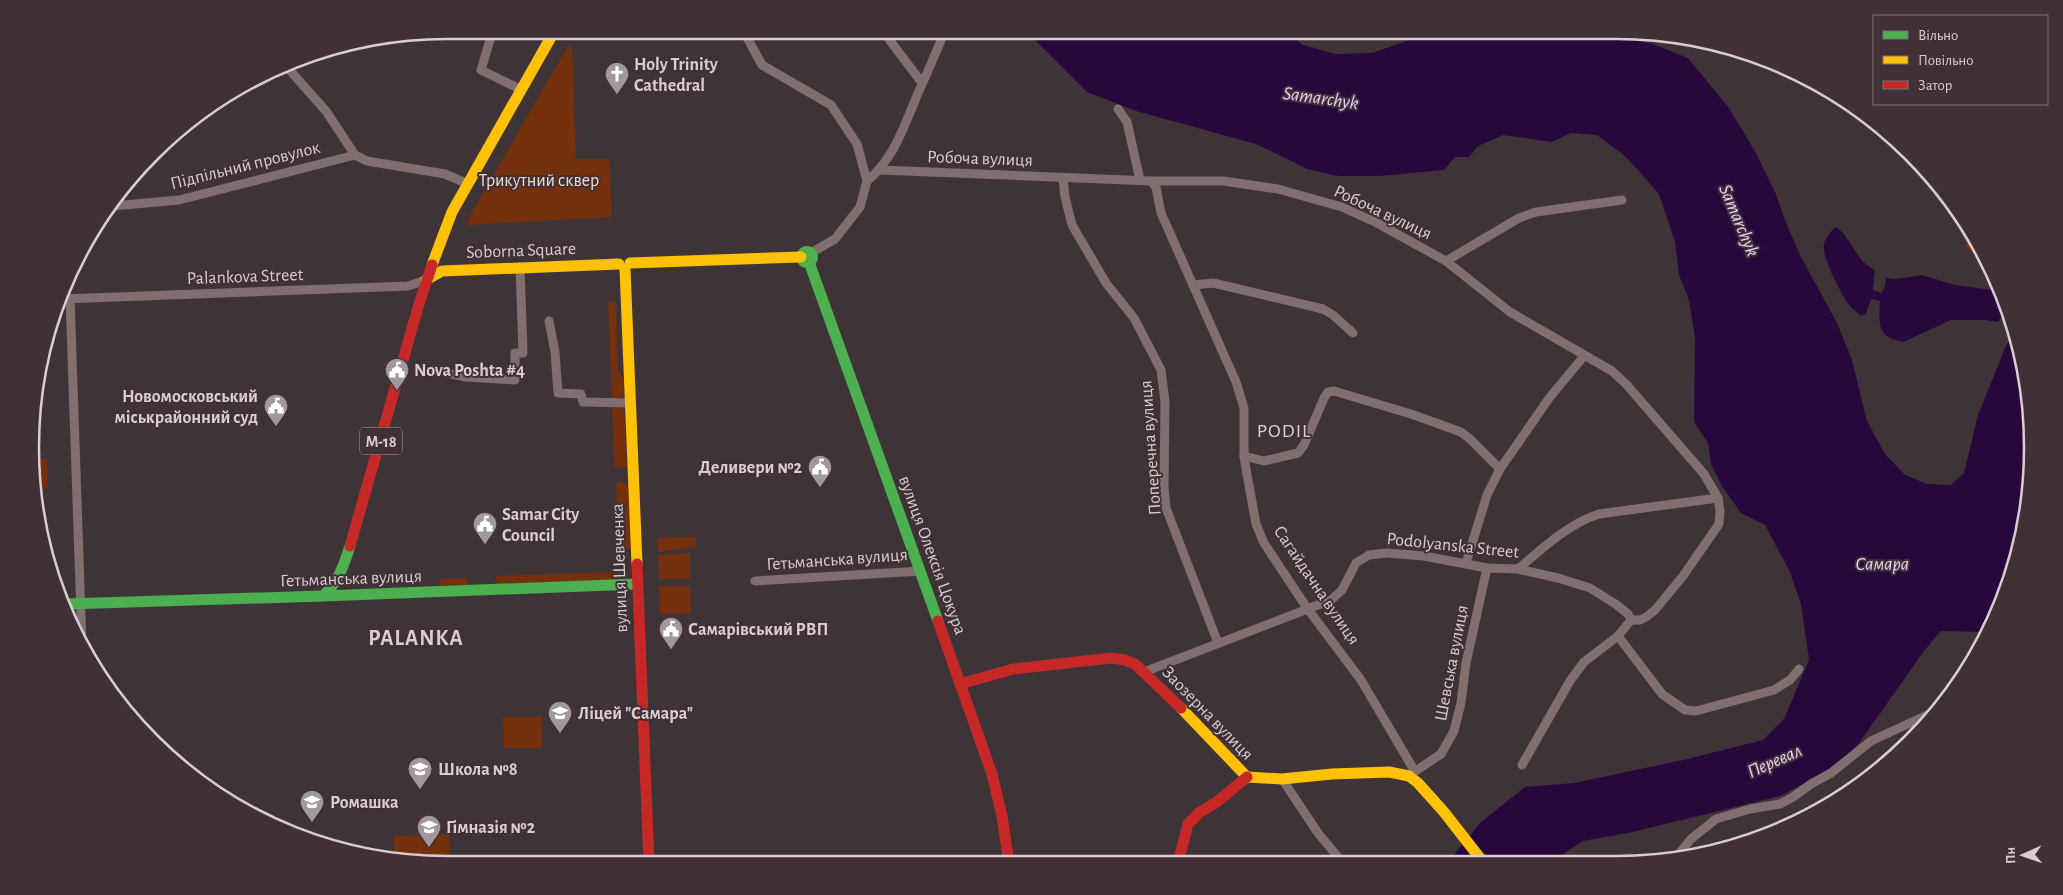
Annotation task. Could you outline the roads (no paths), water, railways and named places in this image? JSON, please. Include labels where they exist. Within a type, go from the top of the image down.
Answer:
[{"type":"main road","name":"М-18","points":[[323,596],[331,589],[344,566],[426,280],[441,238],[468,184],[550,39]]},
{"type":"main road","name":"Soborna Square","points":[[426,280],[442,271],[807,258]]},
{"type":"main road","name":"вулиця Олексія Цокура","points":[[807,258],[921,571],[996,789],[1008,856]]},
{"type":"main road","name":"вулиця Шевченка","points":[[625,265],[649,856]]},
{"type":"main road","name":"Гетьманська вулиця","points":[[70,604],[637,584]]},
{"type":"main road","points":[[960,684],[1013,669],[1093,659],[1125,660],[1135,664],[1144,672]]},
{"type":"main road","name":"Заозерна вулиця","points":[[1144,672],[1199,725],[1246,778]]},
{"type":"main road","points":[[1180,856],[1188,824],[1199,813],[1218,801],[1246,778],[1282,779],[1332,774],[1411,773]]},
{"type":"main road","name":"Сагайдачна вулиця","points":[[1411,773],[1478,856]]},
{"type":"street","points":[[490,39],[480,70],[522,90]]},
{"type":"street","points":[[747,39],[762,65],[831,105],[857,144],[867,181],[860,207],[835,239],[807,258]]},
{"type":"street","points":[[889,39],[922,83]]},
{"type":"street","points":[[867,181],[880,170],[894,149],[942,39]]},
{"type":"street","points":[[290,71],[326,111],[355,155],[367,161],[445,174],[468,184]]},
{"type":"street","points":[[1118,109],[1127,122],[1140,180]]},
{"type":"street","name":"Підпільний провулок","points":[[118,206],[179,200],[355,155]]},
{"type":"street","name":"Робоча вулиця","points":[[880,170],[1151,181],[1223,181],[1278,189],[1342,207],[1377,223],[1446,262],[1510,312],[1612,371],[1626,384],[1704,474],[1718,498]]},
{"type":"street","name":"Поперечна вулиця","points":[[1064,178],[1065,197],[1072,225],[1106,283],[1134,318],[1161,370],[1164,402],[1164,487],[1166,508],[1218,643]]},
{"type":"street","name":"Сагайдачна вулиця","points":[[1151,181],[1156,187],[1161,212],[1236,382],[1244,408],[1244,456],[1256,524],[1264,543],[1307,608],[1361,680],[1411,773]]},
{"type":"street","points":[[1446,262],[1519,218],[1536,212],[1622,200]]},
{"type":"street","points":[[447,373],[466,377],[515,380],[515,353],[523,353],[520,267]]},
{"type":"street","name":"Palankova Street","points":[[67,298],[408,286],[426,280]]},
{"type":"street","points":[[1194,285],[1213,283],[1322,309],[1333,315],[1353,333]]},
{"type":"street","points":[[67,298],[81,628]]},
{"type":"street","points":[[549,321],[556,352],[558,393],[581,394],[583,402],[630,403]]},
{"type":"street","points":[[1466,563],[1484,502],[1500,469],[1550,397],[1584,356]]},
{"type":"street","points":[[1244,456],[1264,461],[1298,453],[1304,445],[1324,398],[1328,392],[1334,391],[1411,414],[1461,432],[1500,469]]},
{"type":"street","points":[[1518,569],[1555,538],[1582,519],[1599,514],[1718,498],[1719,524],[1683,576],[1655,610],[1646,617],[1632,620],[1618,636],[1584,662],[1570,681],[1522,765]]},
{"type":"street","name":"Podolyanska Street","points":[[1144,672],[1330,600],[1342,590],[1356,563],[1369,555],[1387,553],[1424,556],[1487,568],[1518,569],[1558,578],[1590,588],[1617,605],[1632,620]]},
{"type":"street","name":"Шевська вулиця","points":[[1411,773],[1441,754],[1454,731],[1461,703],[1466,663],[1487,568]]},
{"type":"street","name":"Гетьманська вулиця","points":[[755,581],[921,571]]},
{"type":"street","points":[[1618,636],[1662,694],[1685,710],[1696,711],[1774,690],[1790,680],[1799,669]]},
{"type":"street","points":[[1682,851],[1691,839],[1716,819],[1750,809],[1780,804],[1793,798],[1811,784],[1831,773],[1871,741],[1923,717]]},
{"type":"street","points":[[1282,779],[1318,833],[1337,856]]},
{"type":"water","name":"Самара","points":[[1034,39],[1295,39],[1303,45],[1336,54],[1372,53],[1412,39],[1616,39],[1632,40],[1653,44],[1688,58],[1729,108],[1756,153],[1775,192],[1801,257],[1837,323],[1852,360],[1867,421],[1885,454],[1905,475],[1927,484],[1951,485],[1964,473],[1978,415],[2009,340],[2021,394],[2023,421],[2024,448],[2021,501],[2003,579],[1980,632],[1941,631],[1924,651],[1859,743],[1836,767],[1780,796],[1633,832],[1583,841],[1560,856],[1453,856],[1481,822],[1525,787],[1574,783],[1683,760],[1763,740],[1784,719],[1809,660],[1801,604],[1790,572],[1765,525],[1741,513],[1722,486],[1711,464],[1708,443],[1694,422],[1695,337],[1689,300],[1679,275],[1675,242],[1659,194],[1626,157],[1597,135],[1571,133],[1551,142],[1503,135],[1478,146],[1469,157],[1455,157],[1444,170],[1380,176],[1338,176],[1307,169],[1256,144],[1136,111],[1087,92]]},
{"type":"water","points":[[1836,227],[1842,232],[1858,256],[1875,270],[1873,290],[1882,293],[1886,278],[1896,279],[1922,275],[1955,285],[1992,290],[2003,315],[1998,322],[1951,320],[1903,342],[1894,340],[1888,337],[1881,328],[1879,316],[1880,301],[1871,299],[1866,313],[1862,316],[1847,301],[1825,256],[1824,243],[1831,231]]},
{"type":"place","name":"Holy Trinity Cathedral","points":[[617,95]]},
{"type":"place","name":"Nova Poshta #4","points":[[397,391]]},
{"type":"place","name":"Новомосковський міськрайонний суд","points":[[276,427]]},
{"type":"place","name":"Деливери №2","points":[[820,488]]},
{"type":"place","name":"Samar City Council","points":[[485,545]]},
{"type":"place","name":"Самарівський РВП","points":[[671,650]]},
{"type":"place","name":"Ліцей \"Самара\"","points":[[560,734]]},
{"type":"place","name":"Школа №8","points":[[420,790]]},
{"type":"place","name":"Ромашка","points":[[312,823]]},
{"type":"place","name":"Гімназія №2","points":[[429,848]]},
{"type":"district","name":"PODIL","points":[[1284,430]]},
{"type":"district","name":"PALANKA","points":[[416,637]]},
{"type":"water label","name":"Samarchyk","points":[[1321,97]]},
{"type":"water label","name":"Samarchyk","points":[[1740,220]]},
{"type":"water label","name":"Перевал","points":[[1774,760]]},
{"type":"park label","name":"Трикутний сквер","points":[[539,180]]}]
